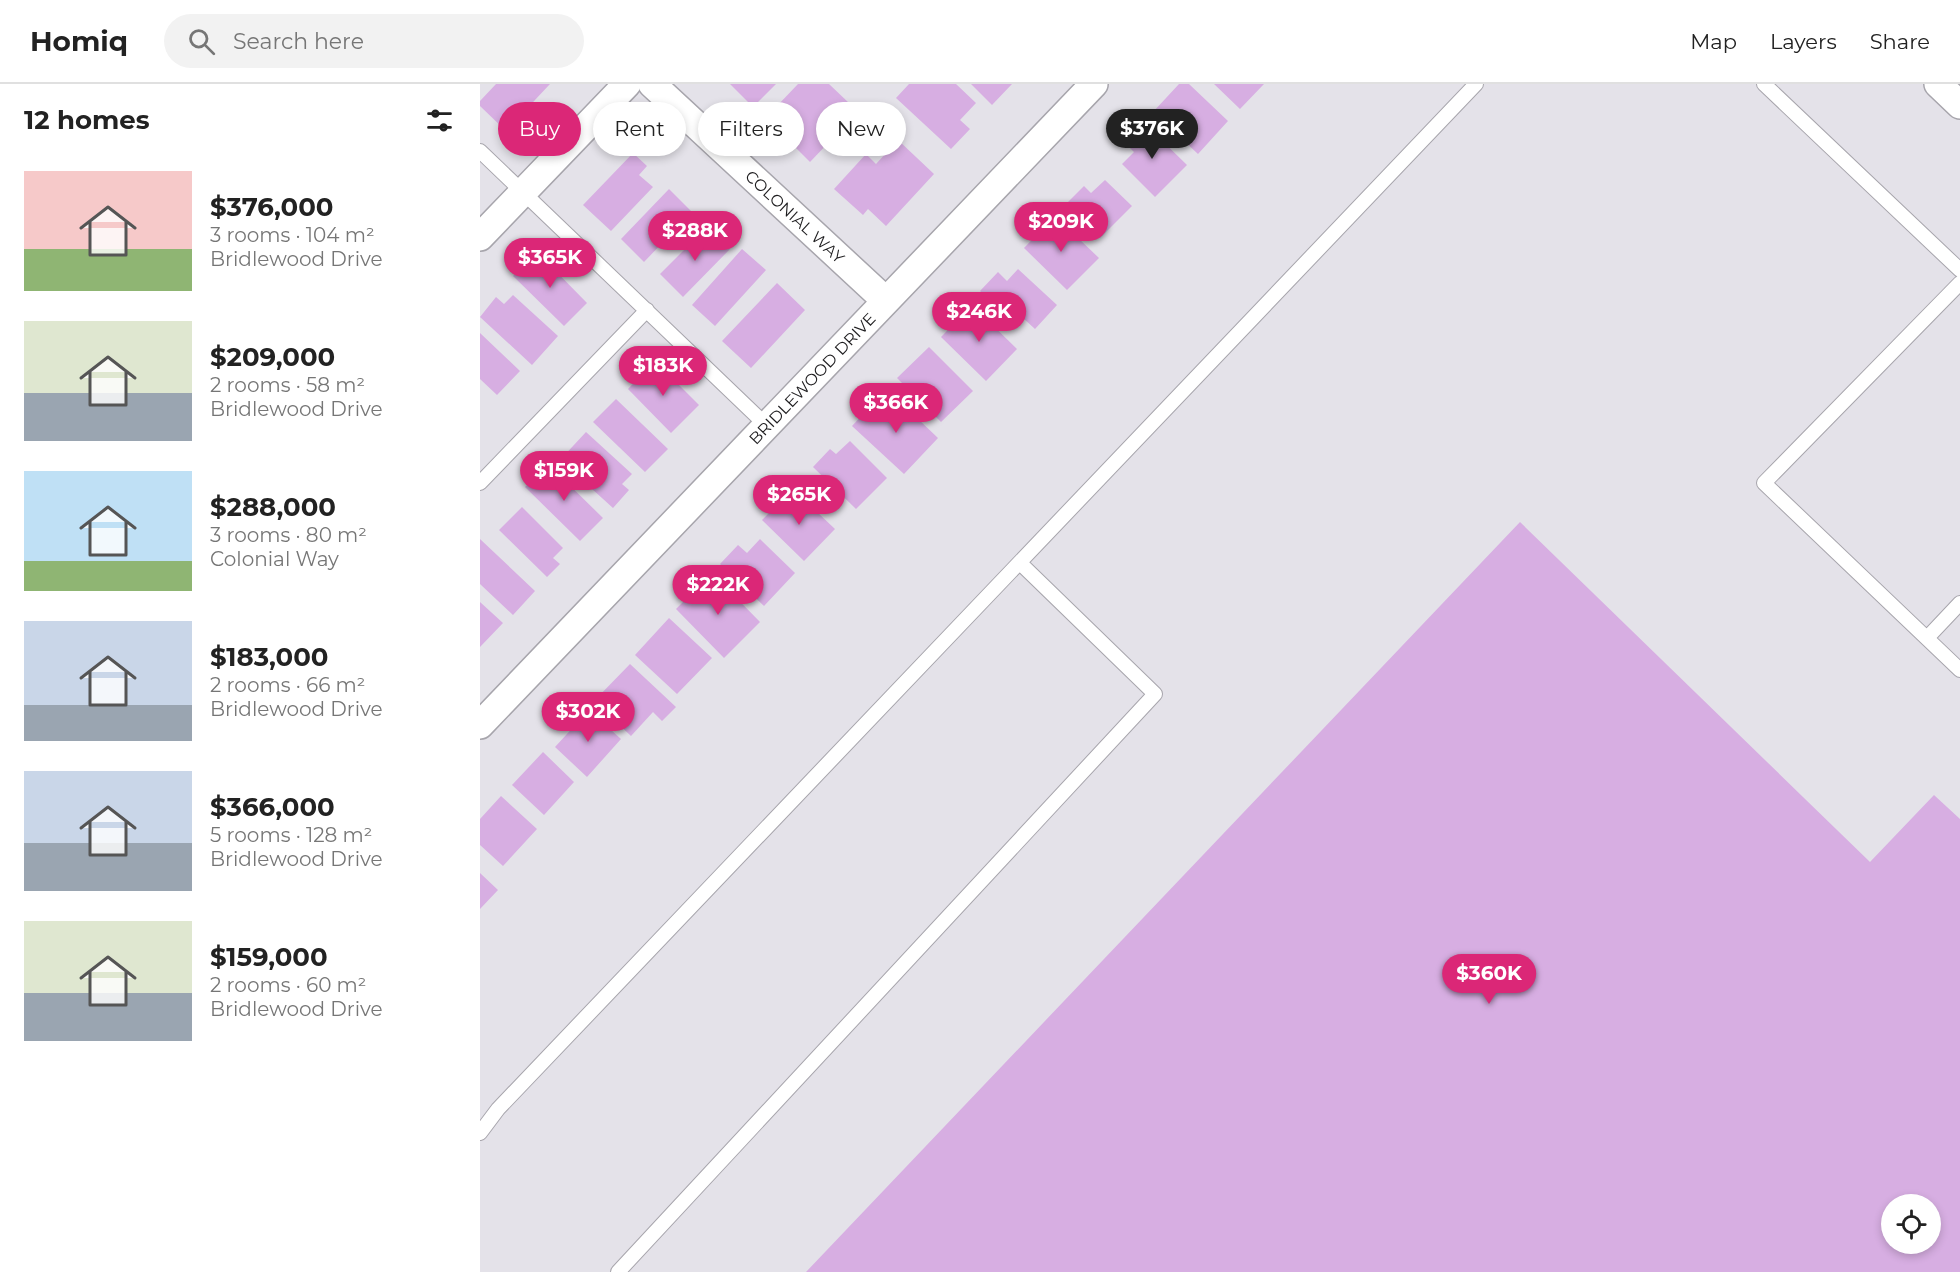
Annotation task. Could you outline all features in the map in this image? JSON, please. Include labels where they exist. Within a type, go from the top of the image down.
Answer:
[{"type":"street","points":[[480,237],[627,84]]},
{"type":"street","name":"COLONIAL WAY","points":[[652,84],[885,300]]},
{"type":"street","name":"BRIDLEWOOD DRIVE","points":[[480,725],[1094,84]]},
{"type":"street","points":[[1938,84],[1960,105]]},
{"type":"lane","points":[[480,1133],[498,1109],[1476,84]]},
{"type":"lane","points":[[1764,84],[1960,270]]},
{"type":"lane","points":[[480,151],[768,426]]},
{"type":"lane","points":[[1960,283],[1764,483],[1960,670]]},
{"type":"lane","points":[[480,483],[646,310]]},
{"type":"lane","points":[[618,1272],[1155,694],[1020,563]]},
{"type":"lane","points":[[1927,638],[1960,603]]},
{"type":"building","points":[[496,84],[550,84],[533,102],[498,102],[498,123],[480,106],[480,101]]},
{"type":"building","points":[[730,84],[776,84],[758,102],[748,102]]},
{"type":"building","points":[[798,84],[829,84],[848,102],[816,102],[816,156],[810,162],[804,156],[804,102],[781,102]]},
{"type":"building","points":[[909,84],[956,84],[976,103],[960,120],[970,129],[951,149],[906,107],[906,102],[900,102],[896,98]]},
{"type":"building","points":[[971,84],[1012,84],[992,105]]},
{"type":"building","points":[[1179,84],[1189,84],[1228,121],[1198,154],[1153,112]]},
{"type":"building","points":[[1214,84],[1264,84],[1240,109]]},
{"type":"building","points":[[1143,122],[1187,165],[1155,197],[1122,164],[1134,152],[1123,141]]},
{"type":"building","points":[[906,148],[934,174],[886,226],[868,209],[863,215],[834,189],[864,156],[868,156],[876,164],[883,156],[906,156]]},
{"type":"building","points":[[630,156],[636,156],[647,166],[639,175],[653,187],[611,231],[583,205]]},
{"type":"building","points":[[1105,180],[1132,206],[1100,238],[1066,204],[1084,186],[1091,193]]},
{"type":"building","points":[[669,189],[692,212],[644,262],[621,239]]},
{"type":"building","points":[[1055,216],[1099,258],[1067,290],[1024,248]]},
{"type":"building","points":[[707,227],[730,249],[683,297],[660,274]]},
{"type":"building","points":[[742,249],[766,270],[715,326],[692,305]]},
{"type":"building","points":[[537,252],[587,303],[564,326],[513,276]]},
{"type":"building","points":[[1018,269],[1057,305],[1035,329],[1023,318],[1016,325],[980,291],[998,272],[1007,281]]},
{"type":"building","points":[[777,283],[805,310],[751,368],[722,341]]},
{"type":"building","points":[[513,295],[558,336],[532,365],[480,317],[496,297],[504,304]]},
{"type":"building","points":[[972,305],[1017,349],[986,381],[941,337]]},
{"type":"building","points":[[480,333],[520,371],[497,395],[480,379]]},
{"type":"building","points":[[929,347],[973,391],[941,422],[897,378]]},
{"type":"building","points":[[655,361],[699,405],[671,433],[628,389]]},
{"type":"building","points":[[895,397],[938,438],[904,474],[852,426],[870,407],[879,415]]},
{"type":"building","points":[[616,399],[668,449],[645,472],[593,422]]},
{"type":"building","points":[[586,432],[632,474],[622,484],[629,490],[613,508],[560,460]]},
{"type":"building","points":[[850,441],[887,478],[856,509],[813,467],[830,449],[836,454]]},
{"type":"building","points":[[548,464],[603,518],[580,541],[525,487]]},
{"type":"building","points":[[798,494],[835,529],[804,561],[762,520],[781,501],[786,506]]},
{"type":"building","points":[[522,507],[563,548],[553,558],[560,564],[547,577],[499,530]]},
{"type":"building","points":[[1520,522],[1870,862],[1934,795],[1960,819],[1960,1272],[806,1272]]},
{"type":"building","points":[[480,539],[535,591],[513,615],[480,584]]},
{"type":"building","points":[[760,539],[795,573],[764,606],[720,564],[738,545],[747,553]]},
{"type":"building","points":[[712,573],[760,622],[724,658],[676,609]]},
{"type":"building","points":[[480,602],[503,623],[480,647]]},
{"type":"building","points":[[669,618],[712,658],[677,694],[635,655]]},
{"type":"building","points":[[630,664],[676,707],[662,721],[653,712],[631,736],[594,701]]},
{"type":"building","points":[[589,710],[621,739],[587,777],[555,747]]},
{"type":"building","points":[[543,752],[574,782],[544,815],[512,785]]},
{"type":"building","points":[[501,796],[537,829],[503,866],[480,845],[480,819]]},
{"type":"building","points":[[480,873],[498,890],[480,909]]}]
